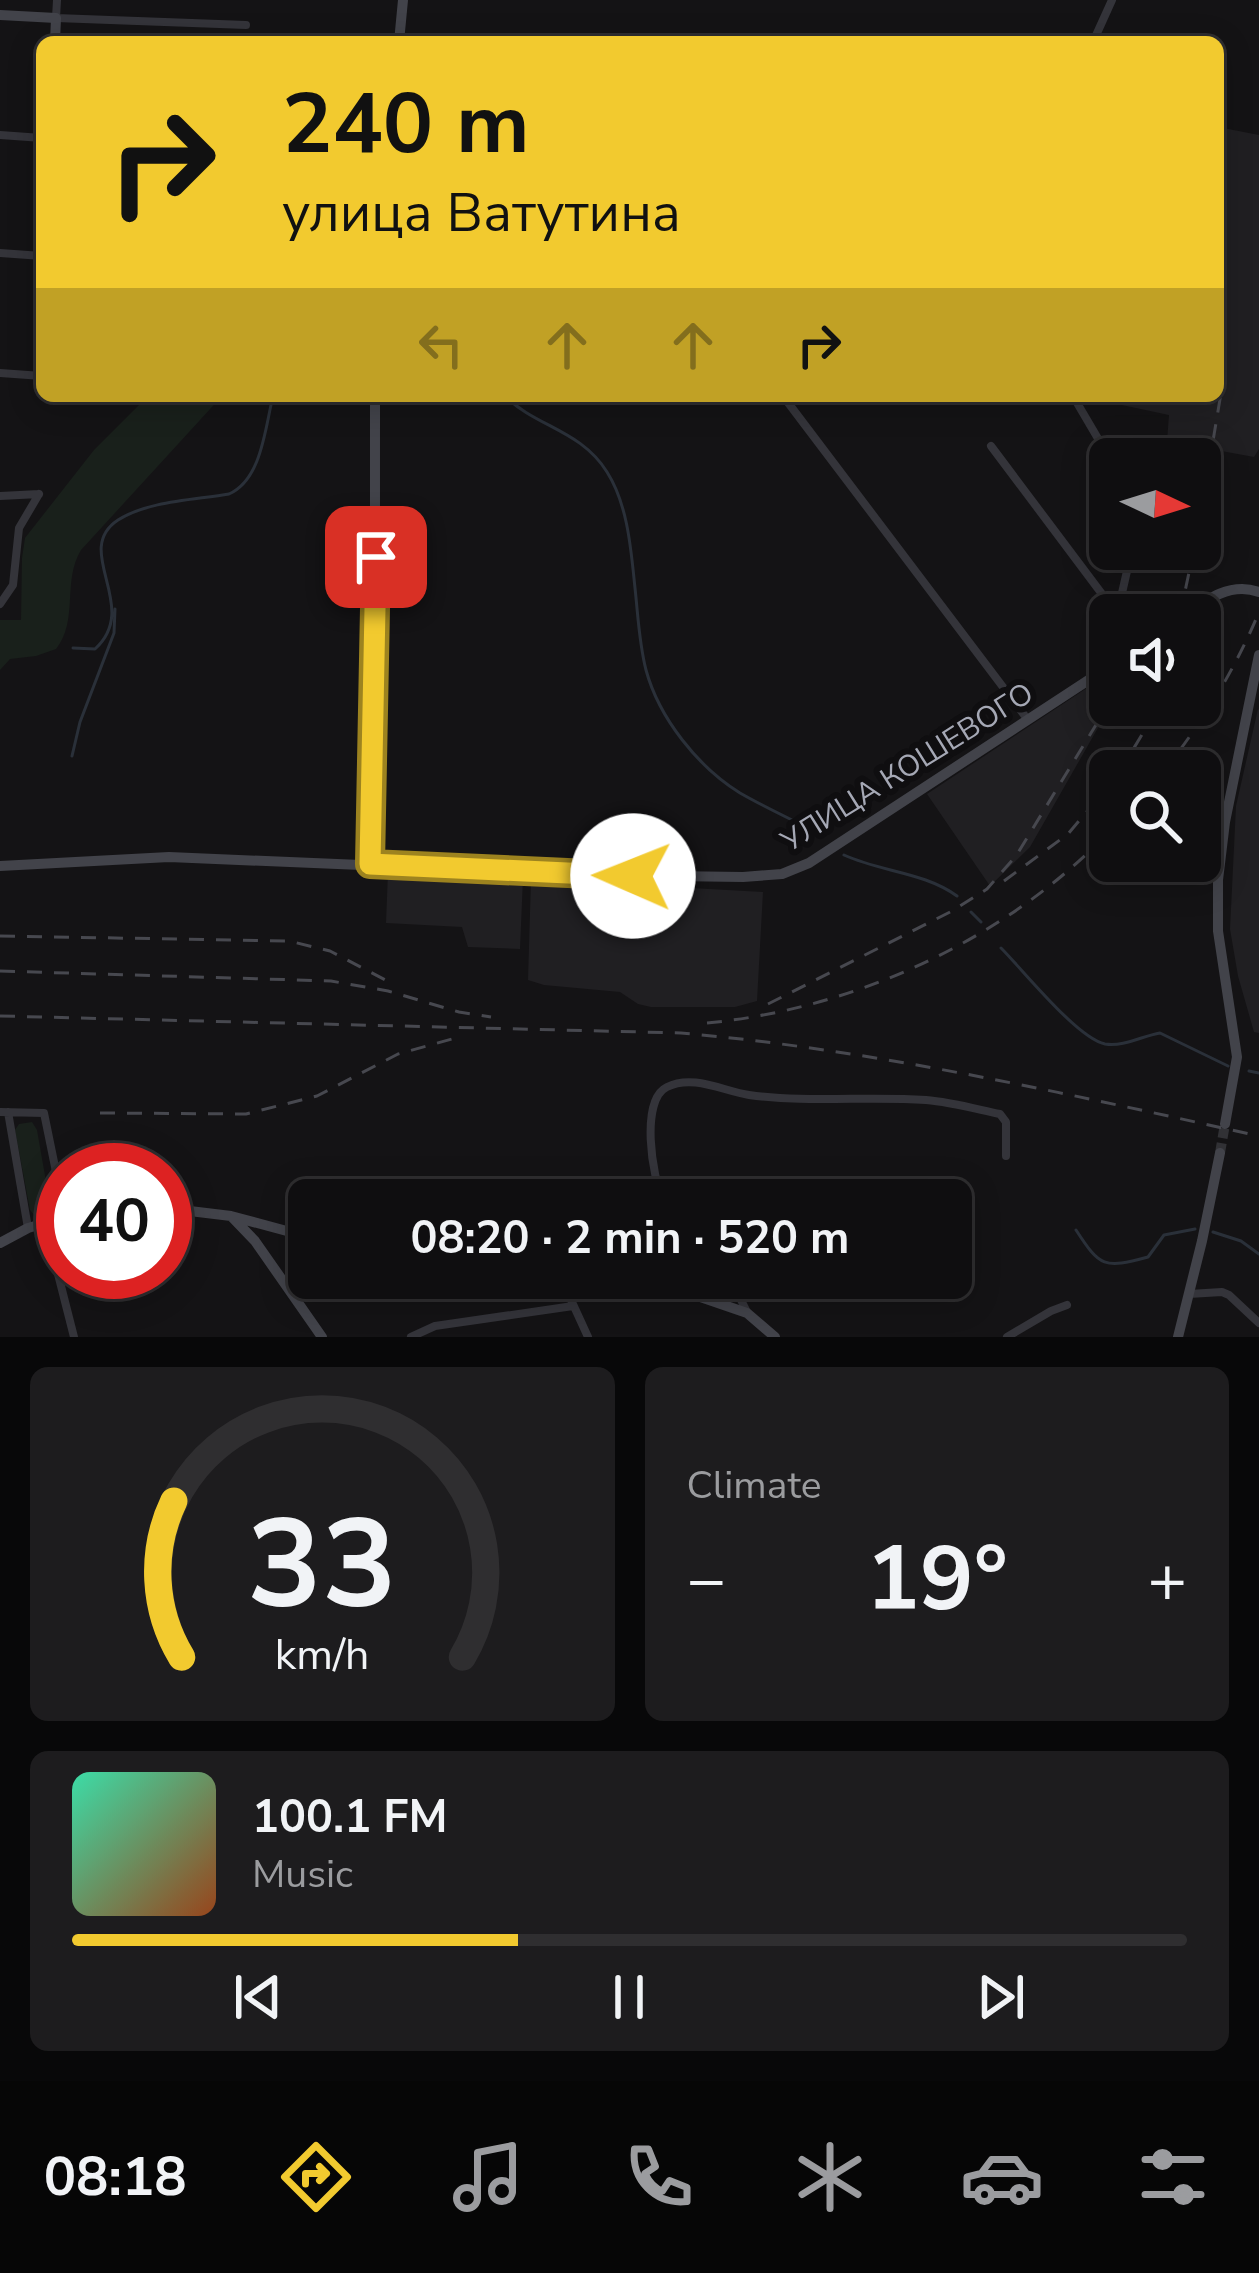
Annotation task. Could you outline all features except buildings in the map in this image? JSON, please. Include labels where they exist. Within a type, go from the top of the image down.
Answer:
[{"type":"street","points":[[55,36],[57,0]]},
{"type":"street","points":[[400,36],[404,0]]},
{"type":"street","points":[[1096,36],[1112,0]]},
{"type":"street","points":[[0,15],[246,26]]},
{"type":"street","points":[[0,135],[36,138]]},
{"type":"street","points":[[0,253],[36,256]]},
{"type":"street","points":[[0,374],[36,376]]},
{"type":"street","points":[[370,864],[375,402]]},
{"type":"street","points":[[787,402],[1028,721]]},
{"type":"street","points":[[1077,402],[1098,438]]},
{"type":"street","points":[[991,446],[1101,594]]},
{"type":"street","points":[[0,496],[40,494],[19,528],[13,585],[0,604]]},
{"type":"street","points":[[1221,594],[1246,587],[1259,592]]},
{"type":"street","points":[[1225,1124],[1237,1057],[1218,931],[1217,880],[1259,655]]},
{"type":"street","name":"УЛИЦА КОШЕВОГО","points":[[0,866],[169,857],[597,875],[782,874],[808,863],[1089,680]]},
{"type":"street","points":[[655,1179],[650,1111],[656,1095],[670,1085],[693,1082],[785,1098],[931,1100],[1000,1114],[1006,1122],[1006,1156]]},
{"type":"street","points":[[28,1228],[4,1112],[44,1113],[50,1143]]},
{"type":"street","points":[[1178,1337],[1220,1153]]},
{"type":"street","points":[[192,1211],[288,1231]]},
{"type":"street","points":[[231,1216],[255,1241],[322,1337]]},
{"type":"street","points":[[0,1243],[36,1226]]},
{"type":"street","points":[[1190,1294],[1222,1292],[1259,1323]]},
{"type":"street","points":[[64,1299],[74,1337]]},
{"type":"street","points":[[570,1299],[588,1337]]},
{"type":"street","points":[[706,1299],[747,1313],[775,1337]]},
{"type":"street","points":[[740,1299],[747,1313]]},
{"type":"street","points":[[1007,1337],[1067,1305]]},
{"type":"street","points":[[411,1337],[435,1326],[573,1306]]},
{"type":"shaded area","points":[[1224,128],[1259,135],[1259,449],[1254,457],[1221,451],[1221,438],[1167,438],[1169,415],[1108,402],[1224,402]]},
{"type":"shaded area","points":[[142,402],[217,402],[81,550],[72,574],[67,626],[56,649],[10,659],[0,670],[0,620],[21,620],[25,538],[94,450]]},
{"type":"shaded area","points":[[1089,687],[1089,726],[1099,726],[1030,847],[990,886],[927,794]]},
{"type":"shaded area","points":[[1258,709],[1259,1033],[1254,1032],[1238,976],[1230,929],[1236,806]]},
{"type":"shaded area","points":[[388,872],[523,878],[520,949],[468,947],[462,927],[386,923]]},
{"type":"shaded area","points":[[531,879],[763,892],[757,1001],[735,1007],[651,1007],[620,992],[528,980]]},
{"type":"shaded area","points":[[32,1122],[37,1130],[36,1216],[30,1210],[15,1130],[19,1124]]},
{"type":"waterway","points":[[73,648],[95,649],[108,632],[112,615],[102,563],[105,533],[118,520],[143,509],[229,494],[240,487],[255,465],[272,402]]},
{"type":"waterway","points":[[512,402],[584,447],[614,485],[627,528],[646,670],[660,706],[682,740],[709,770],[740,793],[822,835]]},
{"type":"waterway","points":[[72,756],[114,633],[115,609]]},
{"type":"waterway","points":[[844,855],[931,882],[957,896]]},
{"type":"waterway","points":[[971,912],[981,922]]},
{"type":"waterway","points":[[1001,948],[1093,1039],[1119,1044],[1160,1033],[1228,1066]]},
{"type":"waterway","points":[[1249,1071],[1259,1073]]},
{"type":"waterway","points":[[1076,1230],[1098,1258],[1122,1263],[1148,1257],[1164,1235],[1195,1229]]},
{"type":"waterway","points":[[1213,1232],[1241,1241],[1259,1254]]},
{"type":"tunnel","points":[[1220,1153],[1225,1124]]},
{"type":"railway","points":[[1214,438],[1220,402]]},
{"type":"railway","points":[[1184,594],[1190,570]]},
{"type":"railway","points":[[1179,750],[1217,694],[1259,612]]},
{"type":"railway","points":[[768,1004],[987,889],[1016,856],[1095,726]]},
{"type":"railway","points":[[1133,750],[1146,726]]},
{"type":"railway","points":[[1004,881],[1068,834],[1089,809]]},
{"type":"railway","points":[[707,1023],[818,1002],[925,962],[1024,905],[1089,851]]},
{"type":"railway","points":[[0,936],[289,941],[330,951],[393,984]]},
{"type":"railway","points":[[0,971],[331,981],[491,1017]]},
{"type":"railway","points":[[0,1016],[681,1033],[899,1062],[1259,1136]]},
{"type":"railway","points":[[100,1113],[246,1114],[317,1096],[398,1054],[452,1039]]},
{"type":"route","points":[[376,557],[370,864],[633,876]]}]
